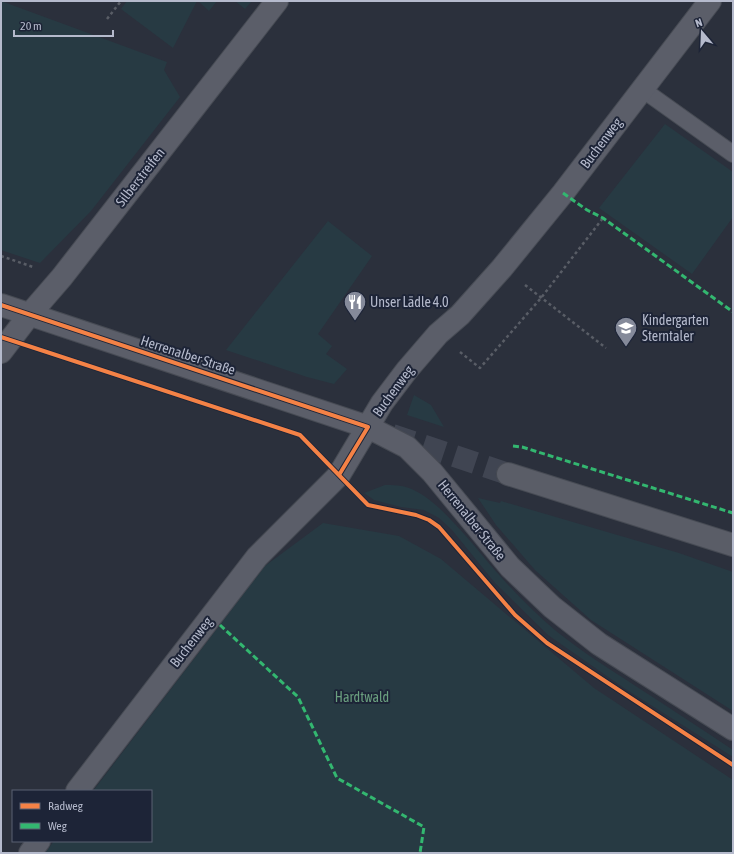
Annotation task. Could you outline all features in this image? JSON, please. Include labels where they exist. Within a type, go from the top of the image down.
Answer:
[{"type":"main road","points":[[508,474],[733,545]]},
{"type":"street","name":"Silberstreifen","points":[[1,352],[30,314],[62,277],[277,1]]},
{"type":"street","name":"Buchenweg","points":[[78,790],[257,557],[339,475],[382,403],[407,370],[438,334],[460,315],[502,268],[563,193],[710,1]]},
{"type":"street","name":"Herrenalber Straße","points":[[1,305],[368,427],[407,447],[432,472],[510,567],[552,607],[599,644],[733,729]]},
{"type":"street","points":[[30,853],[38,842]]},
{"type":"lane","points":[[642,89],[733,154]]},
{"type":"path","points":[[107,19],[121,1]]},
{"type":"path","points":[[438,334],[480,368],[541,298],[603,218]]},
{"type":"path","points":[[502,268],[606,348]]},
{"type":"path","points":[[292,433],[300,435],[339,475]]},
{"type":"green space","points":[[1,1],[167,62],[164,70],[180,97],[91,211],[40,263],[1,250]]},
{"type":"green space","points":[[127,1],[197,1],[173,48],[121,9]]},
{"type":"green space","points":[[198,1],[217,1],[209,11]]},
{"type":"green space","points":[[235,1],[252,1],[245,9]]},
{"type":"green space","points":[[665,124],[733,172],[733,217],[692,274],[599,208]]},
{"type":"green space","points":[[328,221],[372,256],[318,334],[332,346],[326,354],[347,369],[334,384],[307,377],[226,350]]},
{"type":"green space","points":[[414,395],[431,405],[444,427],[407,415]]},
{"type":"green space","points":[[385,485],[406,487],[418,492],[435,504],[472,543],[502,578],[556,631],[595,659],[733,750],[733,757],[624,688],[548,635],[495,583],[452,530],[439,518],[424,510],[401,507],[374,500],[364,493]]},
{"type":"green space","points":[[478,498],[500,503],[501,501],[679,553],[733,572],[733,711],[591,620],[535,570],[496,525]]},
{"type":"green space","name":"Hardtwald","points":[[323,523],[399,536],[441,559],[594,688],[733,780],[733,853],[45,853],[53,842],[152,842],[152,790],[94,790],[265,566]]},
{"type":"tunnel","points":[[392,435],[508,474]]},
{"type":"marked path","points":[[563,193],[587,210],[603,218],[733,312]]},
{"type":"marked path","points":[[513,446],[522,447],[733,513]]},
{"type":"marked path","points":[[220,625],[298,697],[337,778],[424,827],[420,853]]},
{"type":"cycle path","points":[[1,305],[368,427],[339,475]]},
{"type":"cycle path","points":[[1,337],[300,435],[368,505],[416,515],[429,520],[439,527],[515,615],[547,643],[733,765]]},
{"type":"place","name":"Unser Lädle 4.0","points":[[355,322]]},
{"type":"place","name":"Kindergarten Sterntaler","points":[[626,348]]}]
